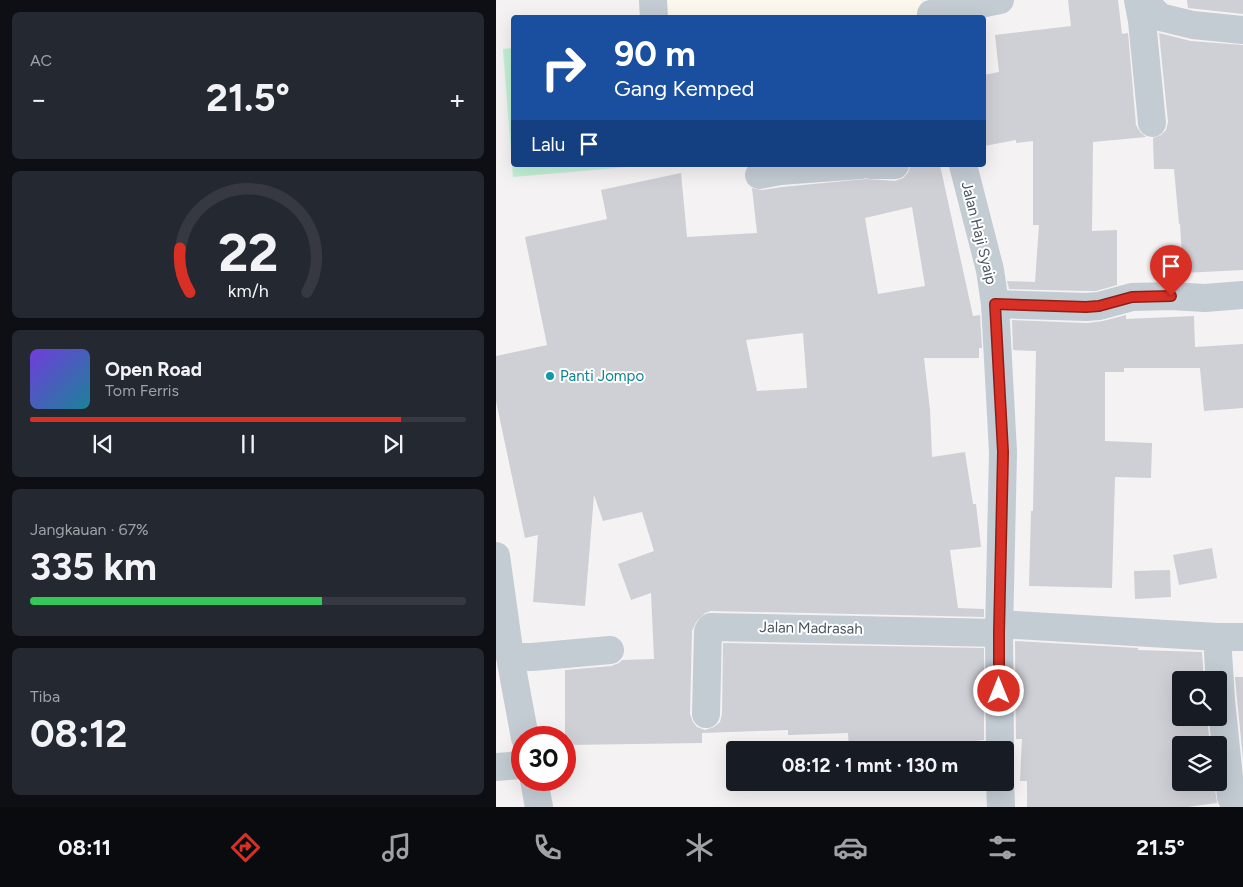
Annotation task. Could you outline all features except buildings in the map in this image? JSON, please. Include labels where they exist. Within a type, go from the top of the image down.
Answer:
[{"type":"street","points":[[653,0],[654,15]]},
{"type":"street","points":[[930,10],[1000,0]]},
{"type":"street","points":[[1138,0],[1142,21],[1152,123]]},
{"type":"street","points":[[1143,0],[1160,17],[1193,25],[1243,30]]},
{"type":"street","points":[[759,175],[780,171],[834,167]]},
{"type":"street","name":"Jalan Haji Syaip","points":[[963,167],[990,270],[995,304],[1003,452],[999,628],[1000,741]]},
{"type":"street","points":[[995,304],[1086,307],[1099,306],[1132,297],[1171,296],[1205,298],[1243,295]]},
{"type":"street","points":[[496,556],[510,657],[524,726]]},
{"type":"street","name":"Jalan Madrasah","points":[[706,714],[708,631],[711,627],[999,628],[1230,637]]},
{"type":"street","points":[[1230,637],[1220,700],[1230,797],[1235,805],[1243,806]]},
{"type":"street","points":[[510,657],[532,657],[610,650]]},
{"type":"street","points":[[496,767],[511,765]]},
{"type":"street","points":[[536,791],[538,807]]},
{"type":"street","points":[[1000,791],[1001,807]]},
{"type":"shaded area","points":[[646,0],[921,0],[925,15],[648,15]]},
{"type":"green space","points":[[511,48],[511,151],[503,49]]},
{"type":"green space","points":[[512,167],[628,167],[513,177]]},
{"type":"place","name":"Panti Jompo","points":[[550,376]]},
{"type":"route","points":[[999,691],[1003,452],[995,304],[1009,306],[1086,307],[1099,306],[1132,297],[1171,296]]}]
